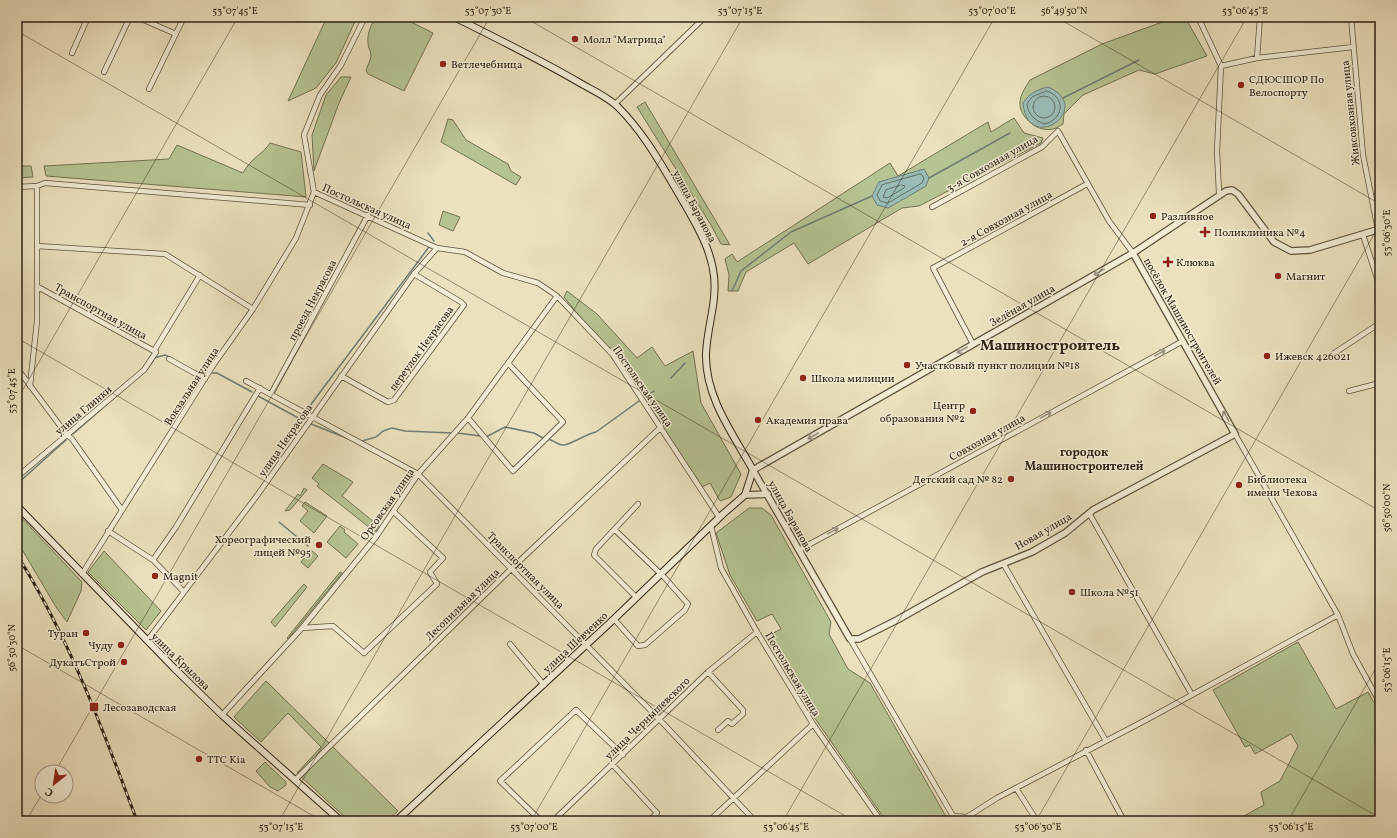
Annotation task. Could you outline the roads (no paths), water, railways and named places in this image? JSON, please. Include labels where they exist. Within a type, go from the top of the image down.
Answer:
[{"type":"main road","name":"улица Баранова","points":[[454,17],[536,58],[615,104],[634,123],[648,142],[706,245],[712,265],[715,295],[708,326],[706,355],[710,382],[720,412],[754,470]]},
{"type":"main road","name":"улица Шевченко","points":[[400,820],[637,598],[719,517],[745,495],[754,470]]},
{"type":"main road","name":"улица Крылова","points":[[17,506],[147,641],[222,715],[341,821]]},
{"type":"street","points":[[72,53],[88,17]]},
{"type":"street","points":[[104,72],[130,17]]},
{"type":"street","points":[[137,17],[176,34]]},
{"type":"street","points":[[149,89],[184,17]]},
{"type":"street","points":[[314,192],[304,135],[320,95],[341,65],[365,17]]},
{"type":"street","points":[[615,104],[705,17]]},
{"type":"street","points":[[1087,184],[1109,220],[1133,252],[1219,193],[1217,151],[1221,66],[1198,17]]},
{"type":"street","points":[[1257,58],[1260,17]]},
{"type":"street","name":"Живсовхозная улица","points":[[1219,193],[1232,190],[1238,194],[1274,242],[1286,249],[1295,251],[1310,250],[1379,230],[1362,155],[1351,17]]},
{"type":"street","points":[[1221,66],[1257,58],[1353,47]]},
{"type":"street","name":"3-я Совхозная улица","points":[[932,207],[1042,147],[1058,131],[1087,184]]},
{"type":"street","name":"Постольская улица","points":[[17,186],[37,186],[46,183],[310,205]]},
{"type":"street","name":"2-я Совхозная улица","points":[[973,344],[933,268],[1087,184]]},
{"type":"street","points":[[30,386],[37,321],[37,186]]},
{"type":"street","name":"Вокзальная улица","points":[[82,574],[205,379],[253,309],[296,238],[314,192]]},
{"type":"street","name":"Постольская улица","points":[[314,192],[368,215],[436,248],[465,252],[503,273],[538,283],[557,296],[612,355],[661,427],[719,517]]},
{"type":"street","name":"проезд Некрасова","points":[[271,394],[368,215]]},
{"type":"street","points":[[1363,235],[1380,287]]},
{"type":"street","points":[[37,246],[165,254],[253,309]]},
{"type":"street","name":"улица Некрасова","points":[[147,641],[183,591],[256,497],[312,415],[414,274],[436,248]]},
{"type":"street","name":"Зелёная улица","points":[[754,470],[1133,252]]},
{"type":"street","name":"посёлок Машиностроителей","points":[[1133,252],[1235,434]]},
{"type":"street","name":"переулок Некрасова","points":[[341,376],[388,402],[394,400],[464,305],[414,274]]},
{"type":"street","name":"улица Глинки","points":[[17,477],[144,370],[200,275]]},
{"type":"street","name":"Транспортная улица","points":[[38,287],[155,351]]},
{"type":"street","name":"Орсовская улица","points":[[222,715],[302,628],[376,537],[418,474],[468,418],[557,296]]},
{"type":"street","points":[[1333,354],[1380,323]]},
{"type":"street","name":"Совхозная улица","points":[[799,550],[1183,341]]},
{"type":"street","points":[[168,359],[205,379]]},
{"type":"street","points":[[468,418],[513,471],[563,422],[508,363]]},
{"type":"street","points":[[17,368],[67,435],[72,438],[122,510]]},
{"type":"street","name":"Транспортная улица","points":[[246,381],[312,415],[418,474],[660,718],[755,821]]},
{"type":"street","points":[[1349,391],[1380,383]]},
{"type":"street","points":[[153,560],[176,527],[260,388]]},
{"type":"street","name":"Лесопильная улица","points":[[295,780],[511,568],[661,427]]},
{"type":"street","points":[[1235,434],[1338,615],[1353,654],[1380,703]]},
{"type":"street","name":"Новая улица","points":[[850,639],[859,639],[897,620],[982,572],[1032,552],[1065,533],[1089,514],[1235,434]]},
{"type":"street","name":"улица Баранова","points":[[754,470],[850,639]]},
{"type":"street","points":[[745,495],[768,494]]},
{"type":"street","points":[[637,598],[594,555],[596,549],[638,504]]},
{"type":"street","points":[[302,628],[333,626],[364,654],[437,584],[430,572],[443,558],[394,512]]},
{"type":"street","points":[[1089,514],[1192,696]]},
{"type":"street","name":"Постольская улица","points":[[711,526],[721,568],[757,632],[813,724],[881,821]]},
{"type":"street","points":[[614,530],[661,575],[688,604],[685,610],[645,645],[638,646],[614,619]]},
{"type":"street","points":[[108,531],[153,560],[183,591]]},
{"type":"street","points":[[1003,563],[1106,741]]},
{"type":"street","points":[[967,817],[1016,788],[1086,750],[1192,696],[1338,615]]},
{"type":"street","name":"улица Чернышевского","points":[[553,821],[708,672],[757,632]]},
{"type":"street","points":[[850,639],[954,816],[967,817],[974,821]]},
{"type":"street","points":[[510,644],[544,685]]},
{"type":"street","points":[[708,672],[743,710],[743,714],[732,724],[728,721],[718,730]]},
{"type":"street","points":[[541,821],[500,781],[576,710],[623,755]]},
{"type":"street","points":[[709,821],[813,724]]},
{"type":"street","points":[[1086,750],[1124,821]]},
{"type":"street","points":[[612,765],[657,813],[649,821]]},
{"type":"street","points":[[1016,788],[1037,821]]},
{"type":"water","points":[[1048,87],[1061,96],[1065,106],[1063,115],[1055,123],[1046,127],[1036,126],[1027,119],[1023,103],[1034,92]]},
{"type":"water","points":[[924,169],[929,178],[926,186],[888,208],[877,205],[872,196],[879,182]]},
{"type":"waterway","points":[[1063,98],[1139,60]]},
{"type":"waterway","points":[[929,178],[1010,133]]},
{"type":"waterway","points":[[732,291],[741,271],[791,232],[872,196]]},
{"type":"waterway","points":[[428,233],[434,241]]},
{"type":"waterway","points":[[309,407],[429,247]]},
{"type":"waterway","points":[[154,358],[165,355],[169,357]]},
{"type":"waterway","points":[[147,369],[153,361]]},
{"type":"waterway","points":[[671,378],[685,363]]},
{"type":"waterway","points":[[196,371],[203,375],[206,373]]},
{"type":"waterway","points":[[212,373],[217,373],[252,392]]},
{"type":"waterway","points":[[73,434],[129,385]]},
{"type":"waterway","points":[[644,398],[654,391]]},
{"type":"waterway","points":[[258,396],[302,420],[305,415]]},
{"type":"waterway","points":[[548,439],[561,445],[569,444],[596,432],[639,401]]},
{"type":"waterway","points":[[311,424],[349,439]]},
{"type":"waterway","points":[[486,437],[505,427],[534,433],[543,438]]},
{"type":"waterway","points":[[362,441],[376,437],[383,431],[392,428],[405,431],[452,433]]},
{"type":"waterway","points":[[457,433],[481,436]]},
{"type":"waterway","points":[[17,484],[66,440]]},
{"type":"waterway","points":[[279,522],[308,546]]},
{"type":"railway","points":[[17,555],[36,586],[69,651],[98,718],[137,821]]},
{"type":"place","name":"Молл \"Матрица\"","points":[[575,39]]},
{"type":"place","name":"Ветлечебница","points":[[443,64]]},
{"type":"place","name":"СДЮСШОР По Велоспорту","points":[[1241,85]]},
{"type":"place","name":"Разливное","points":[[1153,216]]},
{"type":"place","name":"Поликлиника №4","points":[[1205,232]]},
{"type":"place","name":"Клюква","points":[[1168,262]]},
{"type":"place","name":"Магнит","points":[[1278,276]]},
{"type":"place","name":"Ижевск 426021","points":[[1267,356]]},
{"type":"place","name":"Участковый пункт полиции №18","points":[[907,365]]},
{"type":"place","name":"Школа милиции","points":[[803,378]]},
{"type":"place","name":"Центр образования №2","points":[[973,411]]},
{"type":"place","name":"Академия права","points":[[758,420]]},
{"type":"place","name":"Детский сад № 82","points":[[1011,479]]},
{"type":"place","name":"Библиотека имени Чехова","points":[[1239,485]]},
{"type":"place","name":"Хореографический лицей №95","points":[[319,545]]},
{"type":"place","name":"Magnit","points":[[155,576]]},
{"type":"place","name":"Школа №51","points":[[1072,592]]},
{"type":"place","name":"Туран","points":[[86,633]]},
{"type":"place","name":"Чуду","points":[[121,645]]},
{"type":"place","name":"ДукатъСтрой","points":[[124,662]]},
{"type":"place","name":"Лесозаводская","points":[[94,707]]},
{"type":"place","name":"ТТС Kia","points":[[199,759]]},
{"type":"district","name":"Машиностроитель","points":[[1050,345]]},
{"type":"district","name":"городок Машиностроителей","points":[[1084,459]]}]
